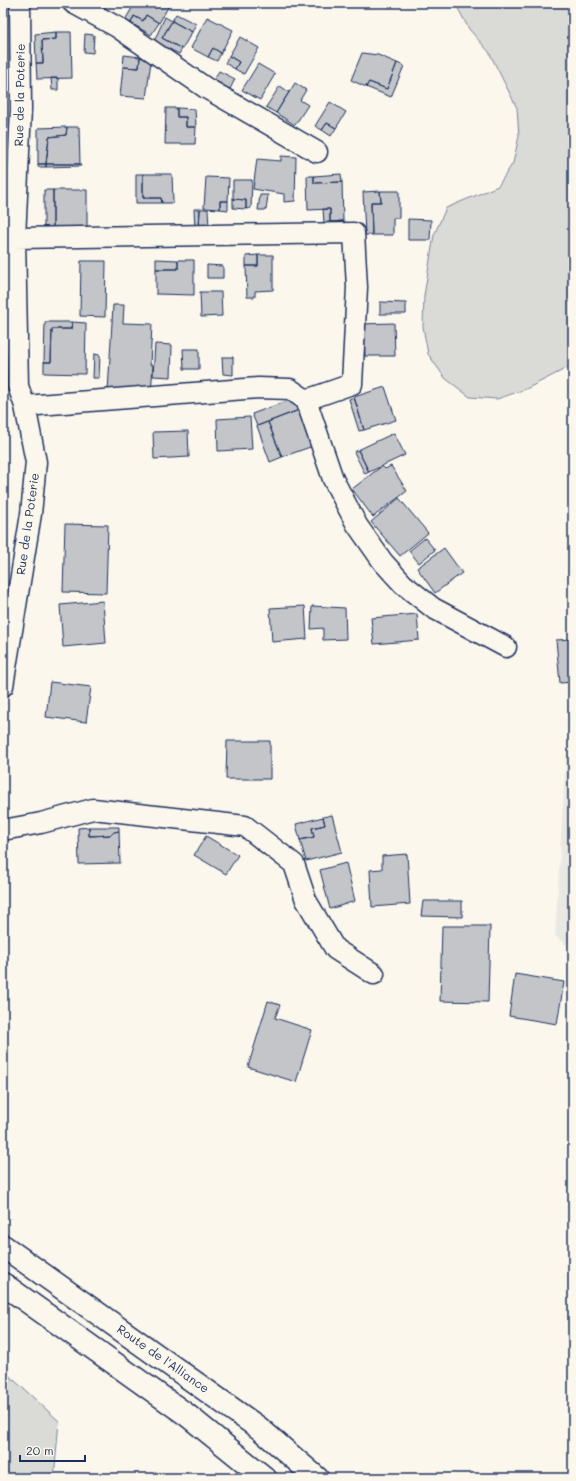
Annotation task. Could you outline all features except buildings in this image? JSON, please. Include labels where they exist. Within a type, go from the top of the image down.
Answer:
[{"type":"highway","name":"Route de l'Alliance","points":[[3,1246],[259,1428],[317,1478]]},
{"type":"highway","points":[[3,1284],[187,1415],[265,1478]]},
{"type":"street","name":"Rue de la Poterie","points":[[3,686],[31,514],[36,462],[25,406],[10,387],[21,109],[20,3]]},
{"type":"street","points":[[73,3],[117,27],[206,88],[317,152]]},
{"type":"street","points":[[15,238],[354,233],[357,287],[352,384],[306,400]]},
{"type":"street","points":[[25,406],[258,388],[290,389],[306,400],[333,480],[357,525],[383,562],[403,584],[433,608],[506,648]]},
{"type":"street","points":[[3,830],[41,823],[92,809],[245,826],[294,864],[306,900],[335,948],[374,974]]},
{"type":"shaded area","points":[[455,3],[573,3],[573,365],[526,389],[497,399],[470,397],[445,378],[428,354],[423,327],[424,296],[434,235],[446,208],[498,186],[513,163],[519,136],[517,108],[489,52],[469,29]]},
{"type":"shaded area","points":[[566,757],[573,759],[573,950],[555,936]]},
{"type":"shaded area","points":[[3,1370],[59,1421],[54,1478],[3,1478]]}]
